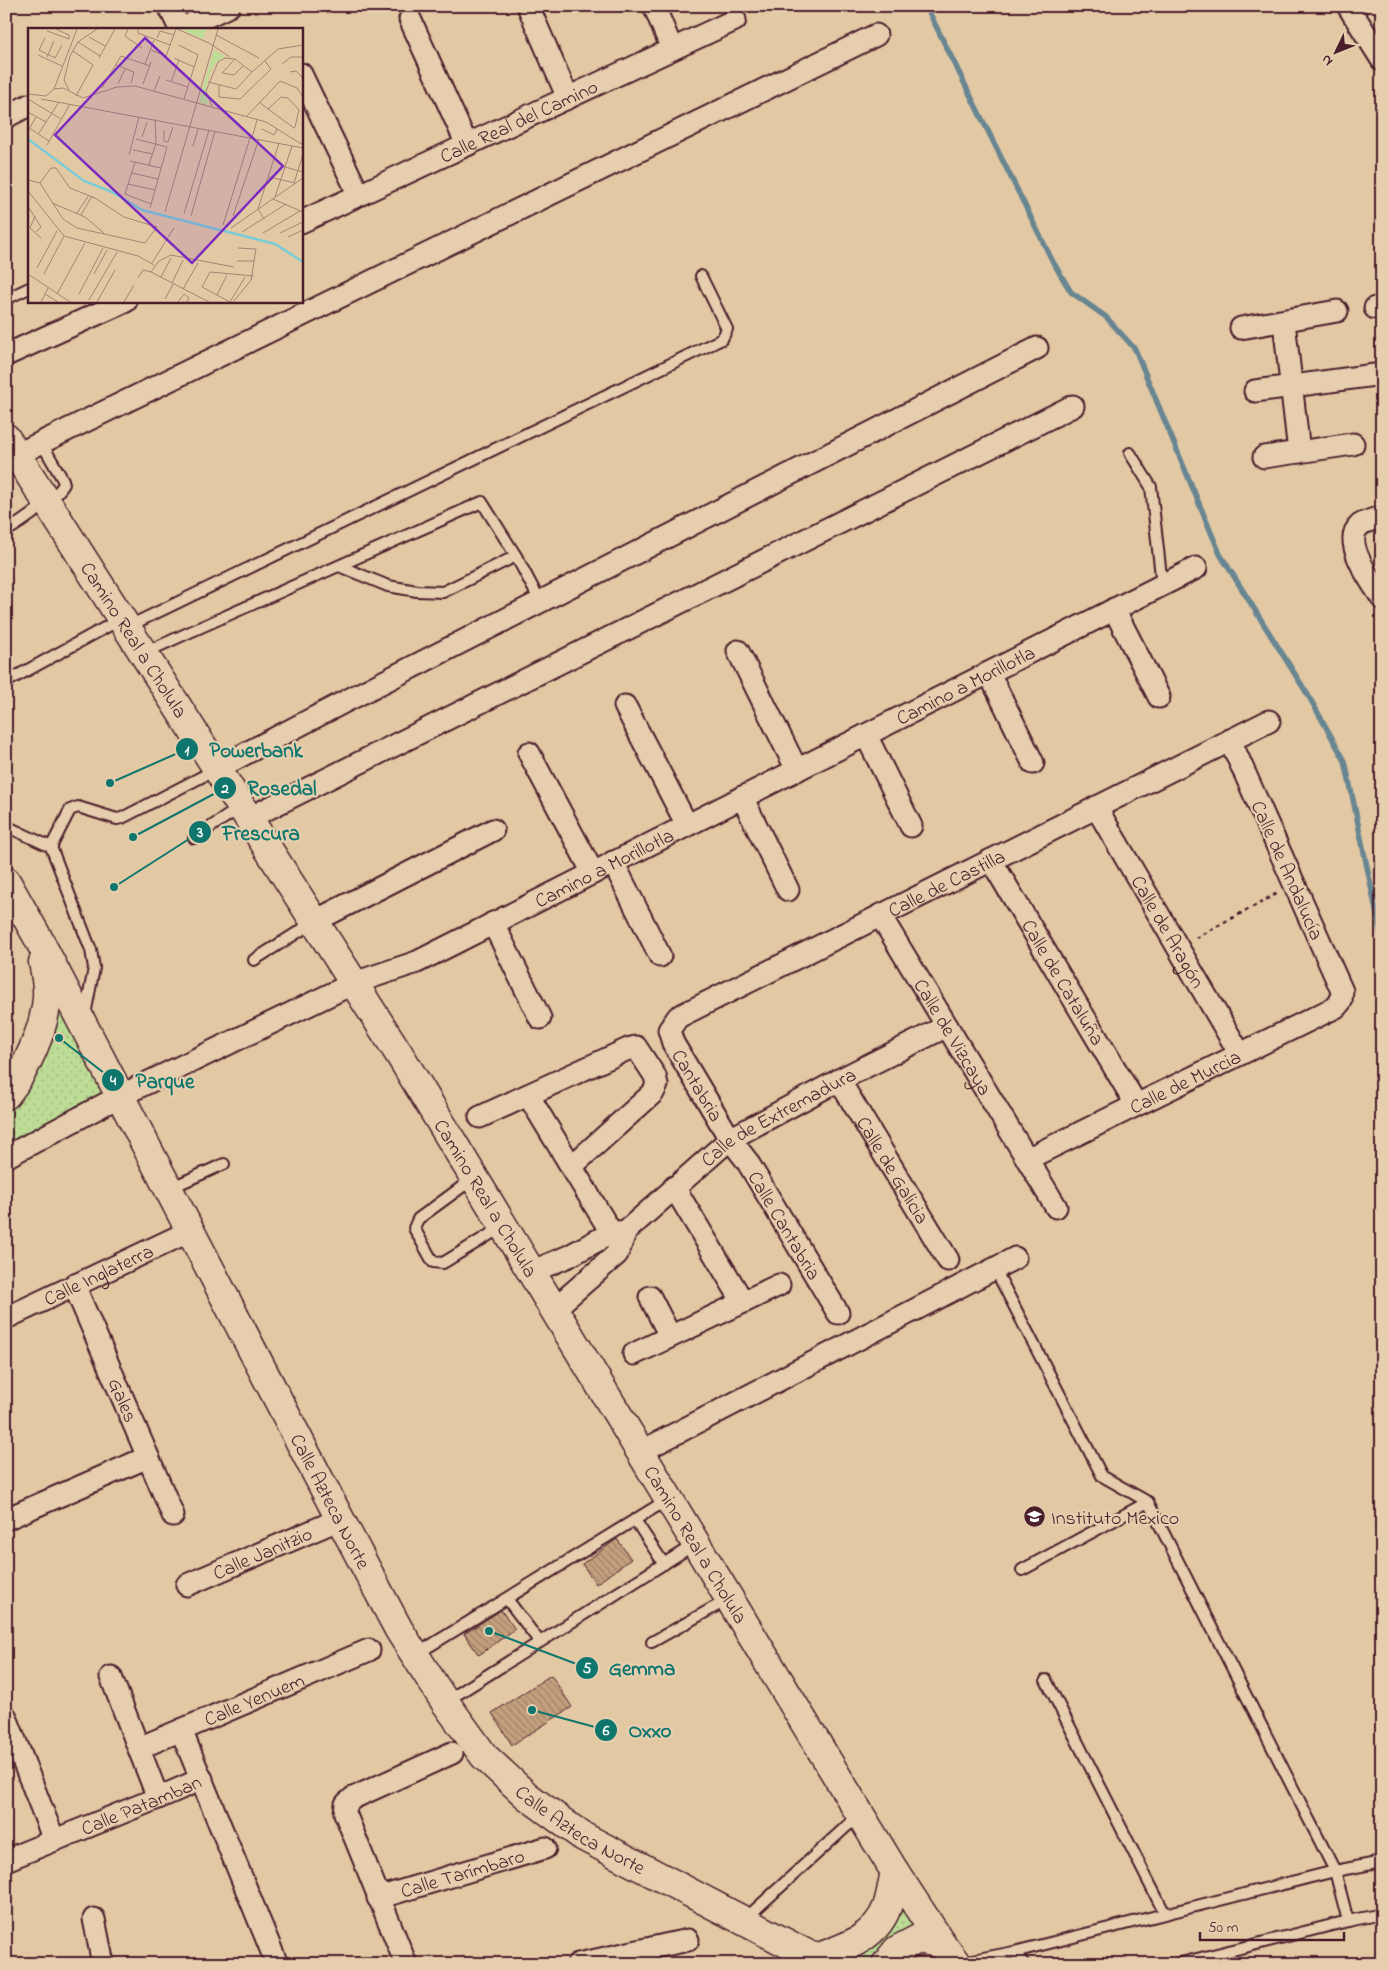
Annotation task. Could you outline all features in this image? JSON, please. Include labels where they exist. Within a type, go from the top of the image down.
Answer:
[{"type":"main road","name":"Camino Real a Cholula","points":[[22,445],[47,501],[354,983],[554,1309],[894,1872],[952,1957]]},
{"type":"main road","name":"Calle Azteca Norte","points":[[6,880],[399,1630],[445,1702],[484,1756],[527,1796],[582,1836],[821,1961]]},
{"type":"main road","points":[[6,1095],[25,1068],[44,1015],[48,995],[37,936]]},
{"type":"main road","points":[[821,1961],[859,1941],[876,1927],[887,1908],[894,1872]]},
{"type":"main road","points":[[886,1964],[897,1950],[918,1939],[952,1957]]},
{"type":"street","points":[[169,6],[180,28]]},
{"type":"street","points":[[183,28],[229,6]]},
{"type":"street","points":[[528,6],[568,98]]},
{"type":"street","points":[[654,6],[672,49]]},
{"type":"street","points":[[1348,6],[1382,60]]},
{"type":"street","points":[[410,19],[467,144]]},
{"type":"street","name":"Calle Real del Camino","points":[[302,222],[735,20]]},
{"type":"street","points":[[22,445],[876,35]]},
{"type":"street","points":[[302,76],[359,195]]},
{"type":"street","points":[[6,117],[28,106]]},
{"type":"street","points":[[6,355],[124,302]]},
{"type":"street","points":[[1241,328],[1284,322],[1337,311]]},
{"type":"street","points":[[1284,322],[1299,452]]},
{"type":"street","points":[[216,769],[1037,348]]},
{"type":"street","points":[[1254,391],[1382,374]]},
{"type":"street","points":[[245,813],[1074,406]]},
{"type":"street","points":[[1264,457],[1353,444]]},
{"type":"street","points":[[1382,517],[1359,526],[1354,534],[1354,548],[1360,563],[1382,598]]},
{"type":"street","name":"Camino a Morillotla","points":[[6,1157],[120,1096],[354,983],[417,962],[1196,568]]},
{"type":"street","points":[[1114,609],[1160,697]]},
{"type":"street","points":[[738,651],[797,770]]},
{"type":"street","points":[[989,673],[1033,763]]},
{"type":"street","points":[[625,706],[688,825]]},
{"type":"street","name":"Calle de Castilla","points":[[668,1030],[678,1017],[1269,721]]},
{"type":"street","points":[[866,735],[910,826]]},
{"type":"street","name":"Calle de Andalucía","points":[[1230,740],[1342,992],[1341,1001]]},
{"type":"street","points":[[529,753],[593,873]]},
{"type":"street","points":[[742,797],[788,890]]},
{"type":"street","name":"Calle de Aragón","points":[[1096,808],[1240,1054]]},
{"type":"street","points":[[315,921],[493,830]]},
{"type":"street","name":"Calle de Cataluña","points":[[991,860],[1136,1104]]},
{"type":"street","points":[[613,862],[660,956]]},
{"type":"street","name":"Calle de Vizcaya","points":[[880,915],[1056,1207]]},
{"type":"street","points":[[493,923],[540,1018]]},
{"type":"street","name":"Calle de Murcia","points":[[1027,1159],[1336,1007],[1341,1001]]},
{"type":"street","name":"Calle de Extremadura","points":[[531,1272],[587,1246],[619,1237],[730,1138],[839,1080],[947,1026]]},
{"type":"street","name":"Cantabria","points":[[668,1030],[673,1043],[730,1138]]},
{"type":"street","points":[[480,1117],[628,1049],[636,1048],[654,1076],[657,1085],[653,1093],[571,1167]]},
{"type":"street","name":"Calle de Galicia","points":[[839,1080],[948,1260]]},
{"type":"street","points":[[528,1095],[571,1167],[619,1237]]},
{"type":"street","name":"Calle Cantabria","points":[[730,1138],[747,1161],[838,1313]]},
{"type":"street","points":[[674,1187],[743,1302]]},
{"type":"street","name":"Calle Inglaterra","points":[[6,1318],[190,1231]]},
{"type":"street","name":"Calle de Extremadura","points":[[554,1309],[616,1254],[619,1237]]},
{"type":"street","points":[[587,1246],[601,1267]]},
{"type":"street","points":[[640,1452],[1015,1258]]},
{"type":"street","name":"Gales","points":[[74,1285],[174,1515]]},
{"type":"street","points":[[634,1354],[779,1285]]},
{"type":"street","points":[[650,1297],[670,1336]]},
{"type":"street","points":[[6,1520],[148,1457]]},
{"type":"street","name":"Calle Janitzio","points":[[187,1585],[340,1519]]},
{"type":"street","name":"Calle Yenuem","points":[[139,1748],[369,1650]]},
{"type":"street","points":[[111,1677],[158,1798]]},
{"type":"street","points":[[6,1717],[54,1840]]},
{"type":"street","points":[[181,1730],[202,1778]]},
{"type":"street","points":[[406,1964],[344,1813],[346,1804],[353,1798],[452,1753]]},
{"type":"street","name":"Calle Patamban","points":[[6,1860],[202,1778],[277,1964]]},
{"type":"street","name":"Calle Tarímbaro","points":[[378,1898],[545,1848]]},
{"type":"street","points":[[94,1919],[103,1964]]},
{"type":"street","points":[[578,1964],[688,1940]]},
{"type":"lane","points":[[6,682],[124,623],[722,338],[727,329],[701,276]]},
{"type":"lane","points":[[6,299],[28,288]]},
{"type":"lane","points":[[1130,453],[1151,487],[1162,585]]},
{"type":"lane","points":[[6,530],[15,526],[47,501]]},
{"type":"lane","points":[[143,654],[482,502],[516,556],[541,603]]},
{"type":"lane","points":[[339,566],[388,586],[417,592],[443,592],[516,556]]},
{"type":"lane","points":[[51,846],[70,810],[74,808],[78,807],[117,820],[216,769]]},
{"type":"lane","points":[[194,838],[245,813]]},
{"type":"lane","points":[[6,826],[51,846],[91,950],[94,968],[83,1027]]},
{"type":"lane","points":[[254,960],[315,921]]},
{"type":"lane","points":[[169,1189],[224,1164]]},
{"type":"lane","points":[[474,1178],[418,1219],[414,1228],[433,1262],[444,1263],[503,1226]]},
{"type":"lane","points":[[995,1269],[1102,1476],[1148,1502],[1335,1871],[1348,1921]]},
{"type":"lane","points":[[415,1655],[669,1499]]},
{"type":"lane","points":[[1022,1570],[1148,1502]]},
{"type":"lane","points":[[635,1520],[664,1564]]},
{"type":"lane","points":[[445,1702],[539,1641],[696,1544]]},
{"type":"lane","points":[[508,1599],[539,1641]]},
{"type":"lane","points":[[652,1642],[729,1599]]},
{"type":"lane","points":[[1046,1680],[1165,1914]]},
{"type":"lane","points":[[742,1921],[860,1814]]},
{"type":"lane","points":[[952,1957],[1014,1952],[1335,1871],[1382,1862]]},
{"type":"lane","points":[[1177,1964],[1382,1914]]},
{"type":"lane","points":[[1014,1952],[1024,1964]]},
{"type":"path","points":[[1178,948],[1294,884]]},
{"type":"green space","points":[[54,997],[105,1093],[6,1145],[6,1107]]},
{"type":"green space","points":[[900,1901],[919,1928],[878,1964],[842,1963]]},
{"type":"building","points":[[617,1539],[631,1559],[596,1584],[582,1564]]},
{"type":"building","points":[[501,1610],[515,1629],[479,1655],[464,1634]]},
{"type":"building","points":[[551,1675],[572,1707],[512,1745],[492,1713]]},
{"type":"waterway","points":[[926,6],[1053,262],[1071,292],[1106,317],[1135,349],[1220,554],[1308,695],[1345,761],[1382,939]]},
{"type":"place","name":"Powerbank","points":[[110,783]]},
{"type":"place","name":"Rosedal","points":[[133,837]]},
{"type":"place","name":"Frescura","points":[[114,887]]},
{"type":"place","name":"Parque","points":[[59,1038]]},
{"type":"place","name":"Instituto Mexico","points":[[1035,1517]]},
{"type":"place","name":"Gemma","points":[[489,1631]]},
{"type":"place","name":"Oxxo","points":[[532,1710]]}]
